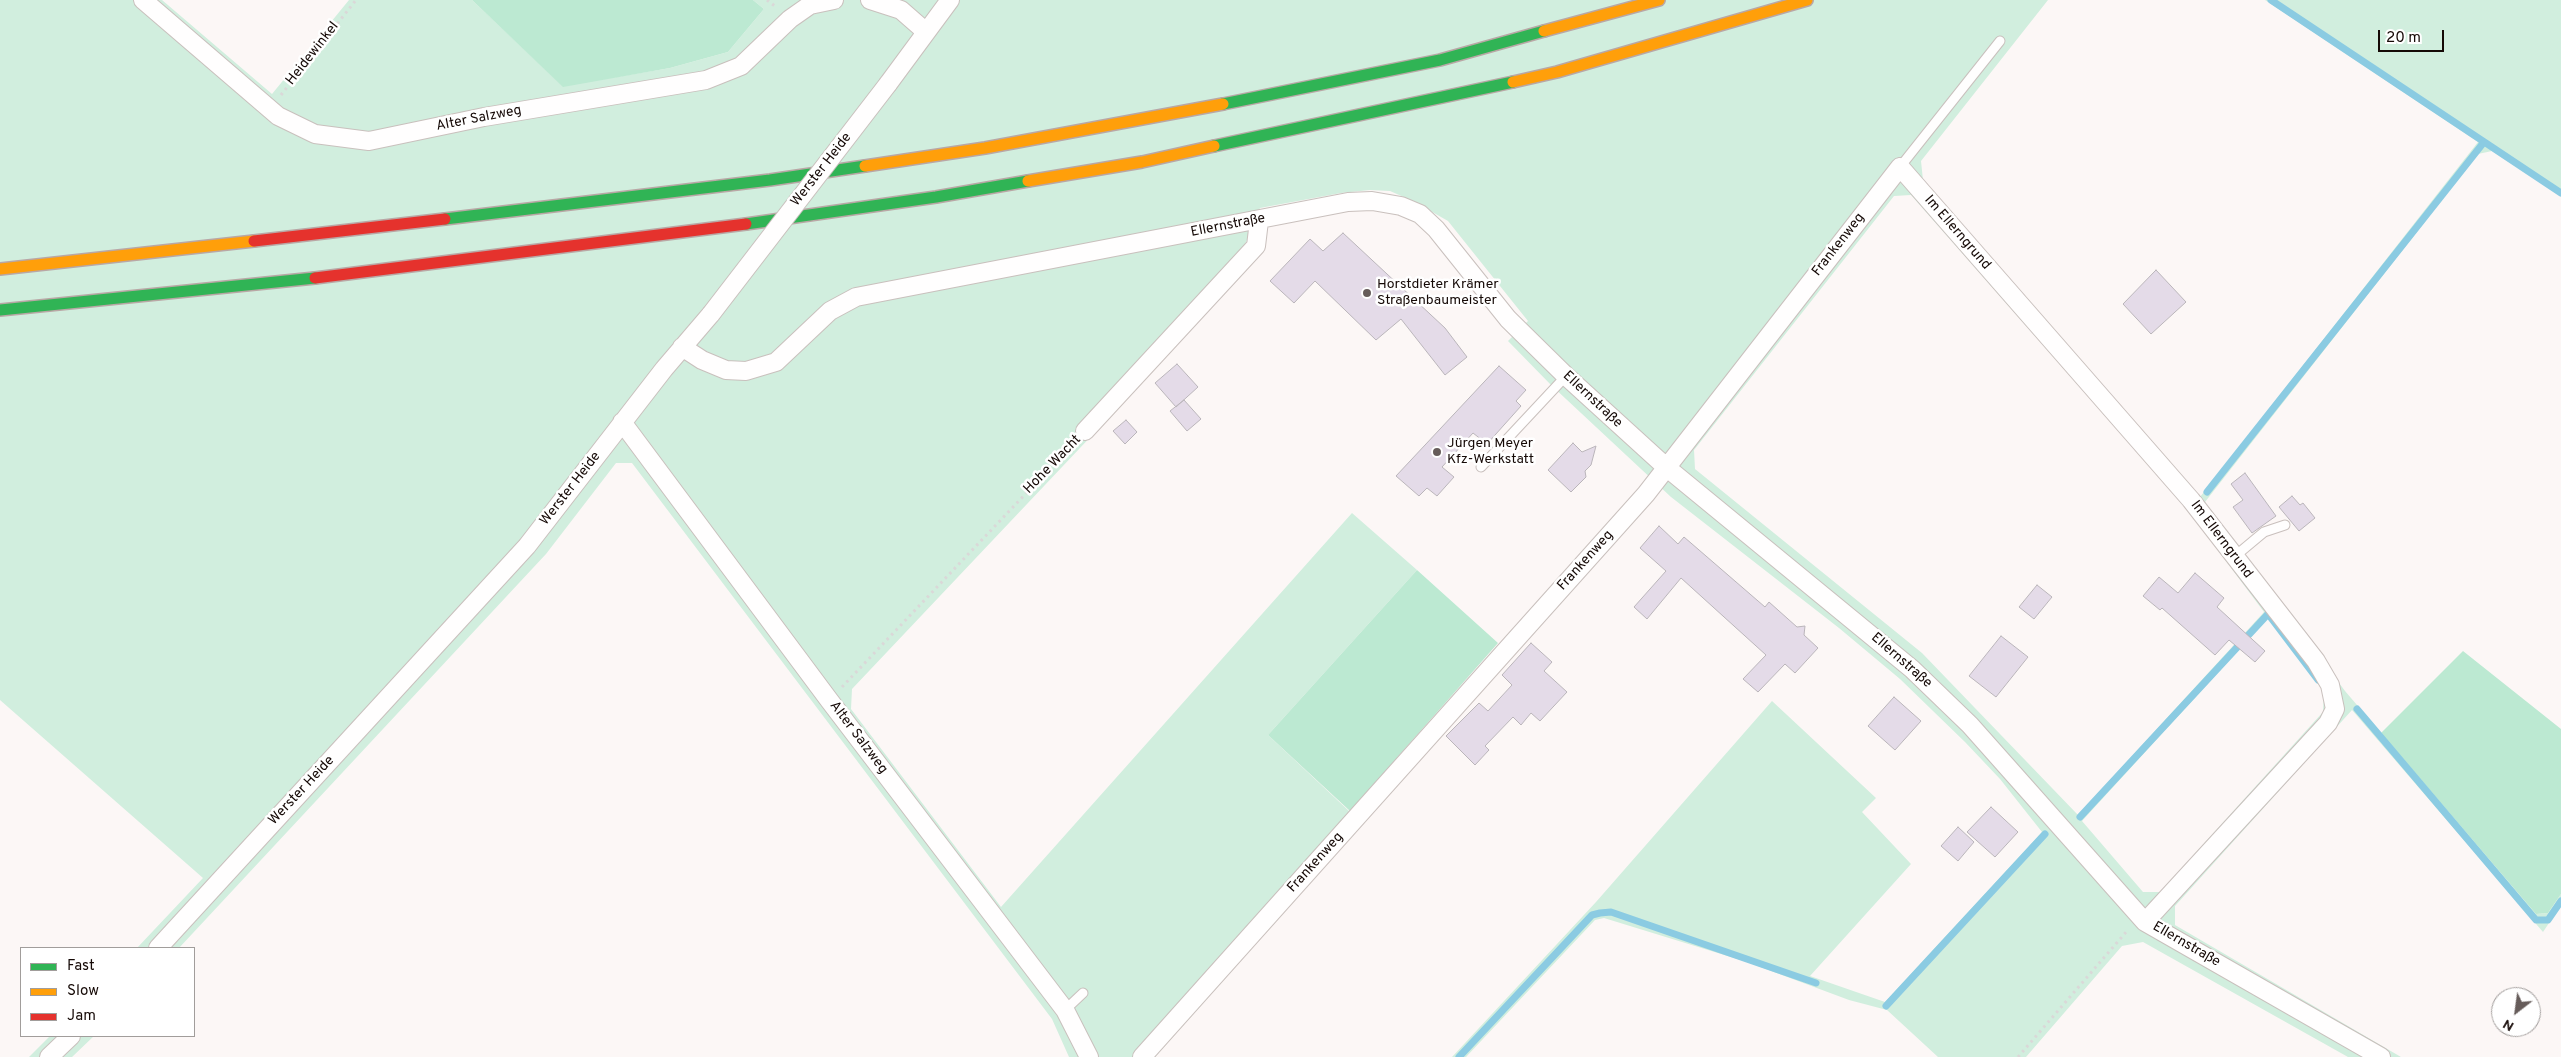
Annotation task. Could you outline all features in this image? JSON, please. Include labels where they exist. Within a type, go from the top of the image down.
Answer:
[{"type":"highway","points":[[0,269],[530,210],[770,180],[985,148],[1198,109],[1440,60],[1659,0]]},
{"type":"highway","points":[[0,310],[335,276],[729,226],[936,197],[1142,162],[1557,72],[1807,0]]},
{"type":"street","name":"Alter Salzweg","points":[[143,0],[278,116],[315,134],[369,141],[484,117],[706,80],[740,66],[790,19],[810,5],[834,0]]},
{"type":"street","points":[[870,0],[901,10],[926,31]]},
{"type":"street","name":"Werster Heide","points":[[159,947],[527,546],[622,422],[711,314],[888,84],[950,0]]},
{"type":"street","name":"Frankenweg","points":[[1142,1057],[1640,501],[1900,167]]},
{"type":"street","name":"Im Ellerngrund","points":[[1900,167],[2191,500],[2316,661],[2330,685],[2335,709],[2328,723],[2143,919]]},
{"type":"street","name":"Ellernstraße","points":[[682,347],[702,360],[726,370],[746,371],[776,362],[830,311],[856,296],[1259,221],[1348,202],[1386,203],[1420,214],[1436,229],[1508,319],[1566,376],[1666,467],[1912,669],[1970,725],[2143,919],[2381,1057]]},
{"type":"street","name":"Hohe Wacht","points":[[1085,431],[1256,246],[1259,221]]},
{"type":"street","name":"Alter Salzweg","points":[[622,422],[829,700],[1065,1010],[1089,1057]]},
{"type":"street","points":[[49,1057],[70,1037]]},
{"type":"lane","name":"Frankenweg","points":[[1900,167],[2000,41]]},
{"type":"lane","points":[[1481,467],[1566,376]]},
{"type":"lane","points":[[2234,556],[2264,532],[2285,525]]},
{"type":"lane","points":[[1065,1010],[1083,993]]},
{"type":"path","name":"Heidewinkel","points":[[270,109],[356,0]]},
{"type":"path","name":"Hohe Wacht","points":[[829,700],[1085,431]]},
{"type":"path","points":[[2018,1057],[2143,919]]},
{"type":"green space","points":[[0,0],[162,0],[272,94],[349,0],[472,0],[563,86],[670,68],[728,52],[764,9],[753,0],[2048,0],[1921,161],[1923,180],[2200,497],[2478,142],[2265,0],[2561,0],[2561,196],[2492,151],[2478,154],[2205,502],[2345,691],[2536,914],[2548,913],[2561,894],[2561,905],[2543,932],[2352,710],[2175,906],[2175,925],[2401,1057],[2348,1057],[2143,942],[2122,946],[2026,1057],[1938,1057],[1887,1010],[1849,1000],[1747,962],[1604,918],[1595,920],[1466,1057],[1452,1057],[1596,902],[1772,701],[1876,798],[1862,812],[1911,864],[1810,976],[1885,1002],[2042,832],[2000,779],[1900,679],[1839,628],[1671,497],[1551,385],[1508,341],[1528,321],[1448,221],[1413,201],[1390,191],[1370,190],[1341,193],[1260,208],[1228,286],[1097,430],[852,689],[851,709],[1001,907],[1352,513],[1417,570],[1268,735],[1349,811],[1396,756],[1411,770],[1155,1057],[1069,1057],[1052,1019],[632,463],[616,463],[546,554],[180,947],[138,947],[203,878],[0,700]],"holes":[[[1911,195],[2187,509],[2264,612],[2078,815],[1922,653],[1695,469],[1694,450],[1894,196]],[[2268,618],[2324,692],[2323,712],[2160,892],[2143,892],[2082,821]]]},
{"type":"green space","points":[[472,0],[753,0],[764,9],[728,52],[670,68],[563,87]]},
{"type":"green space","points":[[1417,570],[1498,643],[1350,811],[1268,735]]},
{"type":"green space","points":[[2463,651],[2561,729],[2561,894],[2548,913],[2536,914],[2381,733]]},
{"type":"green space","points":[[49,1037],[93,1037],[72,1057],[29,1057]]},
{"type":"building","name":"Horstdieter Krämer Straßenbaumeister","points":[[1343,233],[1445,328],[1467,357],[1445,375],[1401,319],[1376,340],[1315,281],[1294,303],[1270,281],[1310,239],[1323,251]]},
{"type":"building","points":[[2156,270],[2186,302],[2151,334],[2123,304]]},
{"type":"building","points":[[1177,364],[1198,387],[1176,407],[1155,383]]},
{"type":"building","points":[[1499,366],[1526,390],[1516,401],[1521,406],[1487,444],[1473,433],[1442,467],[1454,477],[1437,496],[1427,488],[1419,496],[1396,476]]},
{"type":"building","points":[[1184,400],[1201,419],[1187,431],[1170,411]]},
{"type":"building","points":[[1126,420],[1137,432],[1125,444],[1113,431]]},
{"type":"building","points":[[1573,443],[1582,452],[1596,446],[1591,465],[1585,471],[1586,477],[1571,492],[1548,470]]},
{"type":"building","points":[[2245,473],[2276,516],[2252,533],[2233,507],[2243,500],[2231,484]]},
{"type":"building","points":[[2292,496],[2300,505],[2303,503],[2315,518],[2299,531],[2279,507]]},
{"type":"building","points":[[1659,526],[1678,544],[1684,537],[1765,607],[1769,602],[1797,627],[1805,626],[1804,635],[1818,648],[1795,673],[1785,664],[1758,692],[1743,679],[1766,655],[1681,578],[1647,619],[1634,607],[1666,571],[1640,548]]},
{"type":"building","points":[[2195,573],[2224,598],[2217,607],[2265,651],[2255,662],[2229,640],[2215,655],[2162,608],[2160,610],[2143,596],[2159,577],[2178,593]]},
{"type":"building","points":[[2037,585],[2052,597],[2034,619],[2019,607]]},
{"type":"building","points":[[2001,636],[2028,657],[1996,697],[1969,676]]},
{"type":"building","points":[[1531,643],[1552,662],[1544,671],[1567,692],[1540,721],[1531,713],[1521,725],[1513,717],[1485,746],[1489,750],[1475,765],[1446,736],[1479,703],[1488,711],[1512,685],[1502,675]]},
{"type":"building","points":[[1894,697],[1921,721],[1895,750],[1868,726]]},
{"type":"building","points":[[1991,807],[2018,832],[1995,857],[1967,832]]},
{"type":"building","points":[[1958,827],[1974,842],[1958,861],[1941,846]]},
{"type":"waterway","points":[[2271,0],[2561,193]]},
{"type":"waterway","points":[[2207,492],[2484,142]]},
{"type":"waterway","points":[[2080,817],[2268,614],[2318,680]]},
{"type":"waterway","points":[[2357,709],[2536,920],[2548,920],[2561,901]]},
{"type":"waterway","points":[[1886,1006],[2045,834]]},
{"type":"waterway","points":[[1459,1057],[1592,915],[1600,913],[1611,912],[1816,983]]},
{"type":"traffic: fast","points":[[1223,104],[1440,60],[1544,31]]},
{"type":"traffic: fast","points":[[1214,146],[1513,82]]},
{"type":"traffic: fast","points":[[445,219],[770,180],[865,166]]},
{"type":"traffic: fast","points":[[746,224],[936,197],[1028,181]]},
{"type":"traffic: fast","points":[[0,310],[315,278]]},
{"type":"traffic: slow","points":[[1544,31],[1659,0]]},
{"type":"traffic: slow","points":[[1513,82],[1557,72],[1807,0]]},
{"type":"traffic: slow","points":[[865,166],[985,148],[1223,104]]},
{"type":"traffic: slow","points":[[1028,181],[1142,162],[1214,146]]},
{"type":"traffic: slow","points":[[0,269],[254,241]]},
{"type":"traffic: jam","points":[[254,241],[445,219]]},
{"type":"traffic: jam","points":[[315,278],[746,224]]},
{"type":"place","name":"Horstdieter Krämer Straßenbaumeister","points":[[1367,293]]},
{"type":"place","name":"Jürgen Meyer Kfz-Werkstatt","points":[[1437,452]]}]
